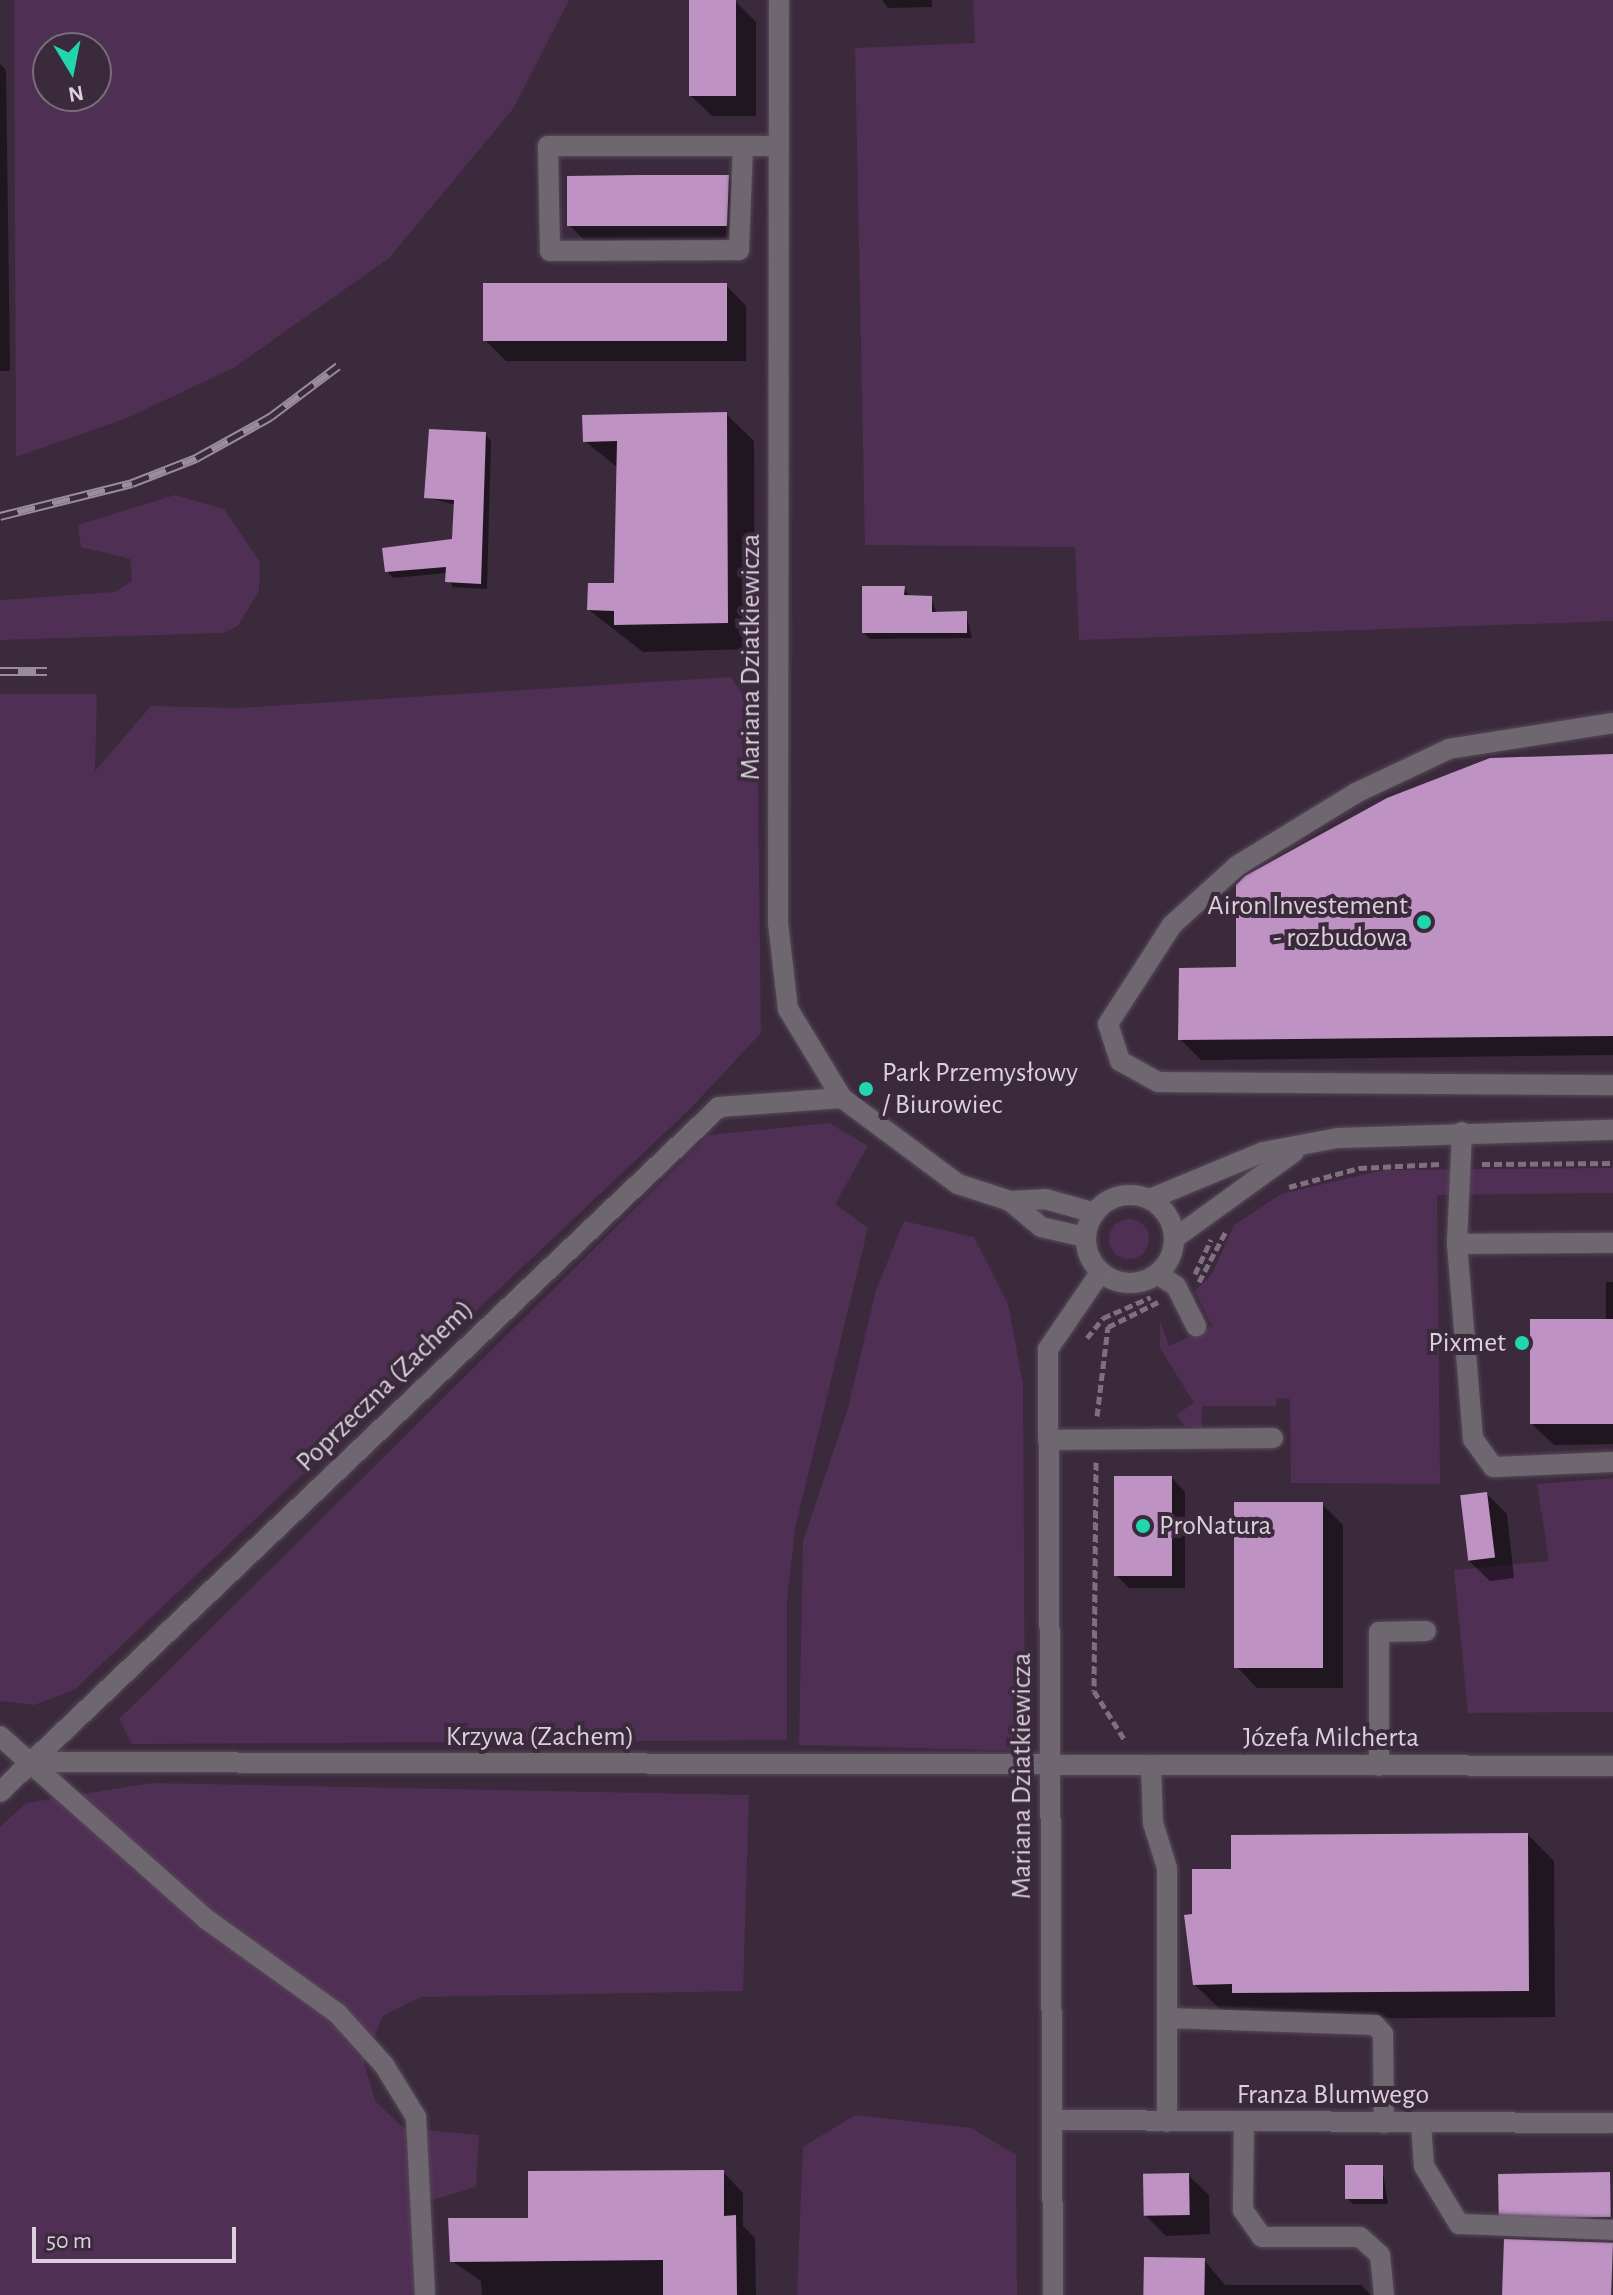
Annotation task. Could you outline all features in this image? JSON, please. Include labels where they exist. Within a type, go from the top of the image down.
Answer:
[{"type":"street","name":"Mariana Dziatkiewicza","points":[[779,0],[780,973],[796,1029],[842,1098],[958,1184],[1010,1201],[1045,1199],[1095,1213]]},
{"type":"street","points":[[743,146],[739,250],[550,251],[548,146],[743,146],[779,146]]},
{"type":"street","points":[[1613,723],[1449,749],[1356,793],[1237,866],[1172,925],[1108,1024],[1120,1061],[1158,1082],[1613,1085]]},
{"type":"street","name":"Poprzeczna (Zachem)","points":[[0,1792],[719,1107],[842,1098]]},
{"type":"street","points":[[1305,1145],[1213,1203],[1175,1238],[1157,1274],[1128,1283],[1100,1273],[1085,1237],[1095,1213],[1121,1195],[1150,1199],[1263,1152],[1305,1145],[1462,1132],[1613,1130]]},
{"type":"street","points":[[1462,1132],[1457,1244],[1473,1439],[1493,1467],[1613,1462]]},
{"type":"street","points":[[1150,1199],[1165,1211],[1175,1238]]},
{"type":"street","name":"Mariana Dziatkiewicza","points":[[1010,1201],[1041,1227],[1085,1237]]},
{"type":"street","points":[[1457,1244],[1613,1243]]},
{"type":"street","name":"Mariana Dziatkiewicza","points":[[1053,2295],[1048,1349],[1100,1273]]},
{"type":"street","points":[[1157,1274],[1177,1289],[1196,1326]]},
{"type":"street","points":[[1048,1440],[1273,1438]]},
{"type":"street","points":[[1379,1766],[1379,1632],[1426,1631]]},
{"type":"street","points":[[0,1736],[206,1919],[338,2014],[399,2084],[416,2117],[425,2295]]},
{"type":"street","name":"Krzywa (Zachem)","points":[[31,1762],[1049,1765]]},
{"type":"street","name":"Józefa Milcherta","points":[[1049,1765],[1613,1766]]},
{"type":"street","points":[[1151,1765],[1153,1823],[1167,1868],[1167,2122]]},
{"type":"street","points":[[1167,2018],[1375,2025],[1383,2034],[1384,2123]]},
{"type":"street","name":"Franza Blumwego","points":[[1052,2120],[1613,2123]]},
{"type":"street","points":[[1244,2122],[1243,2210],[1262,2237],[1360,2237],[1380,2255],[1384,2295]]},
{"type":"street","points":[[1421,2124],[1424,2166],[1459,2224],[1613,2230]]},
{"type":"path","points":[[1329,1164],[1613,1153]]},
{"type":"path","points":[[1282,1190],[1359,1168],[1460,1159],[1613,1163]]},
{"type":"path","points":[[1277,1182],[1301,1172]]},
{"type":"path","points":[[1126,1765],[1126,1738],[1094,1691],[1097,1439],[1108,1327],[1177,1289],[1198,1271],[1225,1215]]},
{"type":"path","points":[[1081,1346],[1103,1318],[1206,1276],[1232,1222]]},
{"type":"shaded area","points":[[14,0],[569,0],[513,109],[389,258],[235,367],[127,418],[16,457]]},
{"type":"shaded area","points":[[973,0],[1613,0],[1613,621],[1079,640],[1075,547],[865,545],[855,48],[975,43]]},
{"type":"shaded area","points":[[175,495],[224,509],[260,562],[259,591],[238,626],[223,633],[0,640],[0,600],[115,592],[132,581],[130,559],[81,547],[78,525]]},
{"type":"shaded area","points":[[730,677],[757,713],[761,1033],[690,1109],[74,1690],[34,1705],[0,1701],[0,694],[97,694],[95,771],[151,706],[238,708]]},
{"type":"shaded area","points":[[829,1123],[868,1146],[835,1204],[868,1228],[796,1524],[787,1598],[787,1740],[132,1744],[119,1719],[709,1135]]},
{"type":"shaded area","points":[[1613,1168],[1613,1193],[1437,1195],[1440,1484],[1291,1483],[1290,1399],[1277,1398],[1276,1406],[1202,1406],[1202,1428],[1185,1426],[1176,1415],[1194,1403],[1160,1348],[1160,1321],[1169,1346],[1212,1326],[1195,1291],[1212,1274],[1234,1225],[1281,1194],[1384,1170]]},
{"type":"shaded area","points":[[1129,1219],[1143,1225],[1149,1239],[1143,1253],[1129,1259],[1115,1253],[1109,1239],[1115,1225]]},
{"type":"shaded area","points":[[904,1221],[974,1237],[1008,1304],[1023,1384],[1025,1751],[799,1745],[803,1541],[848,1408],[876,1290]]},
{"type":"shaded area","points":[[1613,1478],[1613,1712],[1468,1713],[1454,1570],[1549,1561],[1537,1484]]},
{"type":"shaded area","points":[[152,1783],[749,1795],[743,1991],[421,1997],[383,2016],[364,2062],[375,2101],[404,2128],[479,2135],[476,2187],[419,2204],[418,2295],[0,2295],[0,1827],[26,1803]]},
{"type":"shaded area","points":[[855,2115],[971,2128],[1016,2155],[1017,2295],[797,2295],[803,2147]]},
{"type":"building","points":[[689,0],[736,0],[736,96],[689,96]]},
{"type":"building","points":[[729,175],[727,226],[567,226],[567,176]]},
{"type":"building","points":[[483,283],[727,283],[727,341],[483,341]]},
{"type":"building","points":[[727,412],[728,623],[614,625],[614,611],[587,610],[588,583],[614,583],[617,441],[583,442],[582,415]]},
{"type":"building","points":[[429,429],[486,432],[481,584],[445,582],[446,567],[385,572],[382,548],[452,539],[454,500],[424,498]]},
{"type":"building","points":[[862,586],[905,586],[904,595],[932,596],[932,612],[967,611],[967,633],[862,633]]},
{"type":"building","name":"Airon Investement - rozbudowa","points":[[1613,754],[1613,1036],[1178,1040],[1179,968],[1236,967],[1236,885],[1245,876],[1387,798],[1490,758]]},
{"type":"building","points":[[1530,1319],[1613,1319],[1613,1424],[1530,1424]]},
{"type":"building","name":"ProNatura","points":[[1114,1476],[1172,1476],[1172,1576],[1114,1576]]},
{"type":"building","points":[[1487,1492],[1495,1558],[1468,1561],[1460,1495]]},
{"type":"building","points":[[1234,1502],[1323,1502],[1323,1668],[1234,1668]]},
{"type":"building","points":[[1528,1833],[1529,1991],[1232,1993],[1232,1984],[1193,1985],[1184,1915],[1192,1914],[1192,1869],[1231,1869],[1231,1835]]},
{"type":"building","points":[[1345,2165],[1383,2165],[1383,2199],[1345,2199]]},
{"type":"building","points":[[724,2170],[724,2216],[736,2215],[737,2295],[663,2295],[663,2260],[450,2262],[448,2218],[528,2218],[528,2171]]},
{"type":"building","points":[[1610,2172],[1611,2217],[1499,2219],[1498,2174]]},
{"type":"building","points":[[1189,2173],[1190,2215],[1144,2216],[1143,2174]]},
{"type":"building","points":[[1504,2239],[1613,2243],[1611,2295],[1502,2295]]},
{"type":"building","points":[[1144,2257],[1205,2258],[1204,2295],[1143,2295]]},
{"type":"railway","points":[[0,516],[132,483],[196,458],[270,417],[338,366]]},
{"type":"railway","points":[[0,671],[47,671]]},
{"type":"place","name":"Airon Investement - rozbudowa","points":[[1424,922]]},
{"type":"place","name":"Park Przemysłowy / Biurowiec","points":[[866,1089]]},
{"type":"place","name":"Pixmet","points":[[1522,1343]]},
{"type":"place","name":"ProNatura","points":[[1143,1526]]}]
